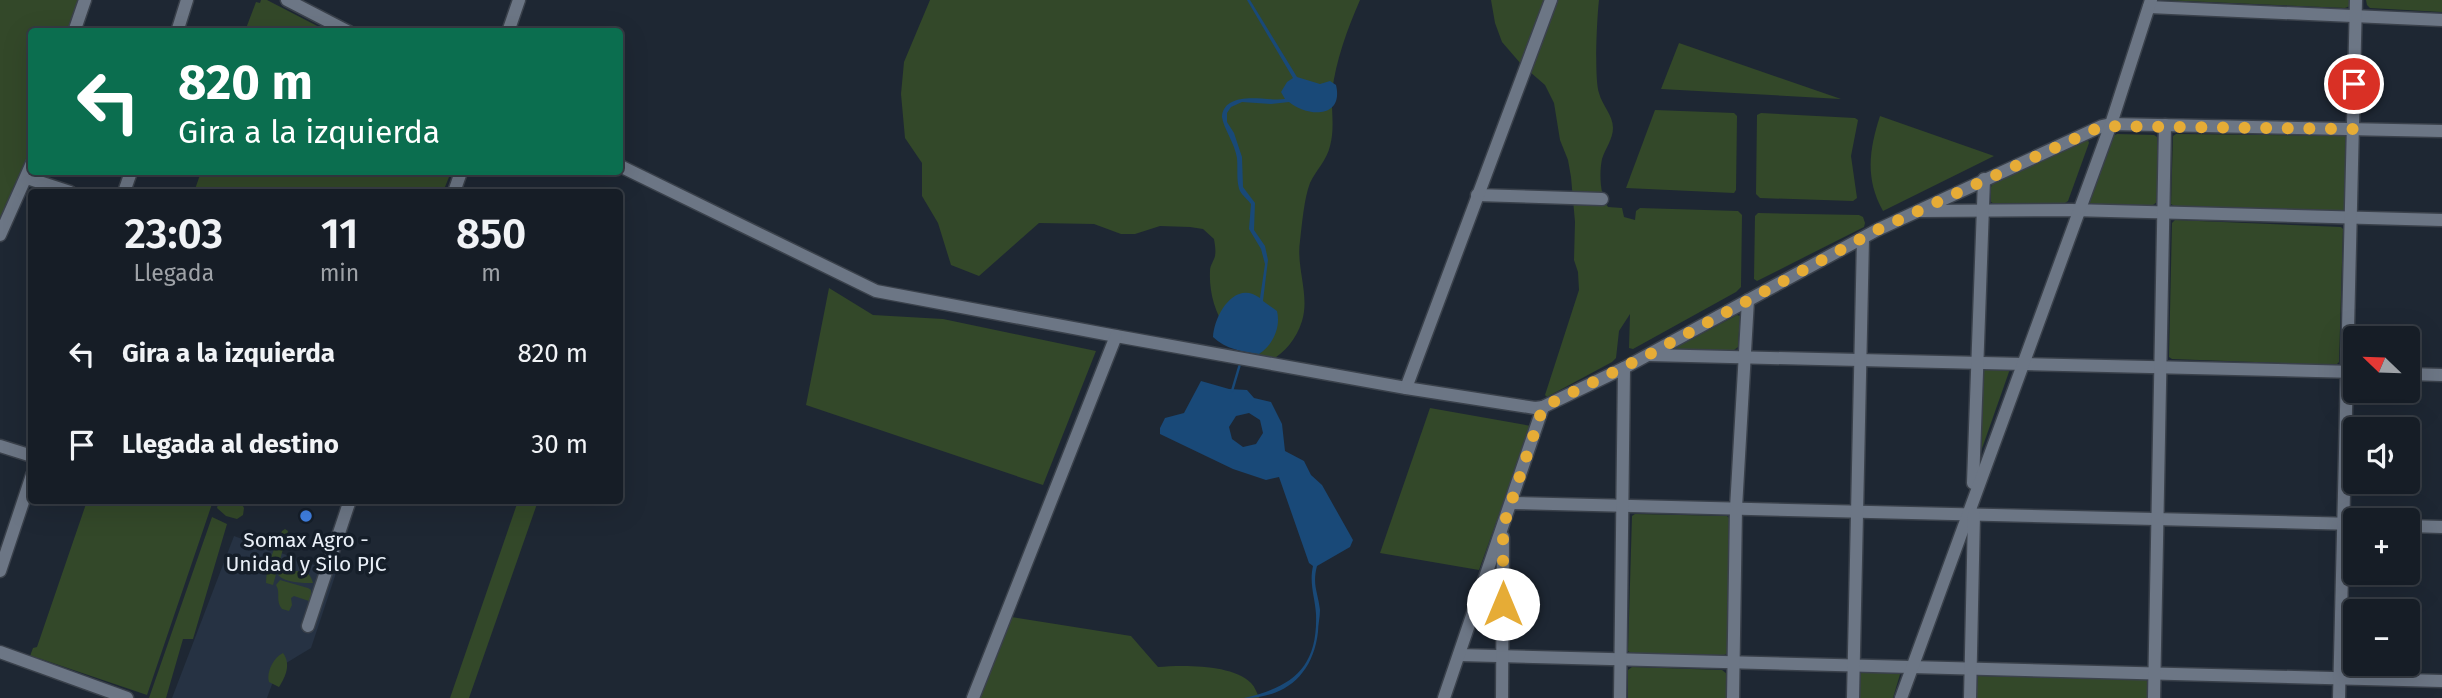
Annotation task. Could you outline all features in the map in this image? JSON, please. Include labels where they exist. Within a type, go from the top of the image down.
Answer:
[{"type":"street","points":[[75,28],[85,0]]},
{"type":"street","points":[[178,28],[187,0]]},
{"type":"street","points":[[287,0],[341,28]]},
{"type":"street","points":[[509,28],[519,0]]},
{"type":"street","points":[[1406,388],[1550,0]]},
{"type":"street","points":[[2351,326],[2356,0]]},
{"type":"street","points":[[1898,698],[1968,514],[2150,4],[2442,20]]},
{"type":"street","points":[[623,167],[876,291],[1241,359],[1535,408],[1543,407],[1624,368],[1863,238],[1984,179],[2106,125],[2442,131]]},
{"type":"street","points":[[2154,698],[2165,125]]},
{"type":"street","points":[[0,235],[28,175]]},
{"type":"street","points":[[27,178],[61,189]]},
{"type":"street","points":[[1970,698],[1968,514],[1973,483],[1984,179]]},
{"type":"street","points":[[1477,195],[1602,199]]},
{"type":"street","points":[[1918,211],[2076,210],[2442,220]]},
{"type":"street","points":[[1853,698],[1863,238]]},
{"type":"street","points":[[1733,698],[1736,508],[1748,300]]},
{"type":"street","points":[[973,698],[1116,336]]},
{"type":"street","points":[[1648,355],[2343,372]]},
{"type":"street","points":[[1973,483],[2020,363]]},
{"type":"street","points":[[1620,698],[1624,368]]},
{"type":"street","points":[[2420,374],[2442,375]]},
{"type":"street","points":[[2349,508],[2351,403]]},
{"type":"street","points":[[1444,698],[1543,407]]},
{"type":"street","points":[[0,446],[28,455]]},
{"type":"street","points":[[0,571],[28,487]]},
{"type":"street","points":[[1511,503],[2343,524]]},
{"type":"street","points":[[308,626],[349,504]]},
{"type":"street","points":[[2420,526],[2442,527]]},
{"type":"street","points":[[1503,527],[1503,698]]},
{"type":"street","points":[[2339,698],[2345,585]]},
{"type":"street","points":[[0,652],[127,698]]},
{"type":"street","points":[[1459,655],[2442,681]]},
{"type":"shaded area","points":[[234,536],[336,573],[311,648],[278,668],[267,698],[172,698]]},
{"type":"green space","points":[[0,0],[82,0],[72,28],[28,28],[28,161],[23,178],[0,225]]},
{"type":"green space","points":[[261,0],[267,0],[321,28],[246,28],[256,2],[260,3]]},
{"type":"green space","points":[[930,0],[1360,0],[1336,68],[1332,92],[1330,146],[1306,196],[1299,251],[1304,311],[1297,334],[1285,350],[1269,362],[1243,348],[1224,327],[1210,286],[1210,269],[1215,254],[1214,239],[1203,229],[1160,226],[1135,234],[1121,234],[1094,224],[1039,223],[979,276],[951,265],[938,223],[922,196],[922,163],[905,138],[901,94],[904,62]]},
{"type":"green space","points":[[1491,0],[1599,0],[1597,85],[1613,128],[1602,159],[1601,171],[1602,191],[1608,207],[1622,208],[1624,217],[1635,220],[1636,211],[1640,208],[1738,211],[1742,215],[1741,287],[1736,292],[1633,349],[1629,348],[1630,314],[1619,331],[1616,358],[1612,362],[1547,397],[1545,395],[1579,290],[1574,260],[1575,222],[1571,177],[1560,140],[1554,103],[1545,85],[1521,64],[1502,42]]},
{"type":"green space","points":[[2162,0],[2350,0],[2350,6],[2345,8]]},
{"type":"green space","points":[[2366,0],[2442,0],[2442,12],[2370,8]]},
{"type":"green space","points":[[1679,43],[1841,99],[1661,89]]},
{"type":"green space","points":[[1655,110],[1734,113],[1737,116],[1734,193],[1626,188]]},
{"type":"green space","points":[[1761,113],[1858,120],[1851,156],[1857,198],[1853,201],[1760,198],[1756,194],[1757,115]]},
{"type":"green space","points":[[1880,116],[1994,156],[1883,211],[1871,176],[1871,153]]},
{"type":"green space","points":[[2113,136],[2157,137],[2157,202],[2153,205],[2092,205],[2089,202]]},
{"type":"green space","points":[[2173,136],[2345,136],[2345,209],[2174,206],[2171,204]]},
{"type":"green space","points":[[2088,140],[2068,201],[2065,203],[1996,205],[1991,202],[1993,183]]},
{"type":"green space","points":[[200,175],[450,175],[444,189],[195,189]]},
{"type":"green space","points":[[1758,213],[1859,215],[1865,223],[1864,227],[1757,281],[1754,279],[1755,216]]},
{"type":"green space","points":[[2175,220],[2341,227],[2339,362],[2336,365],[2169,357],[2172,223]]},
{"type":"green space","points":[[829,288],[873,315],[943,319],[1096,351],[1043,485],[806,405]]},
{"type":"green space","points":[[1737,315],[1740,316],[1738,347],[1734,350],[1671,350]]},
{"type":"green space","points":[[1982,369],[2010,369],[1979,457]]},
{"type":"green space","points":[[1430,408],[1531,426],[1479,570],[1380,553]]},
{"type":"green space","points":[[86,504],[212,504],[147,695],[38,658],[35,661],[30,656],[33,648],[37,647]]},
{"type":"green space","points":[[218,504],[242,504],[244,508],[243,515],[237,519],[226,516],[217,508]]},
{"type":"green space","points":[[517,504],[537,504],[469,698],[450,698]]},
{"type":"green space","points":[[1632,516],[1727,516],[1730,519],[1728,653],[1632,654],[1628,651]]},
{"type":"green space","points":[[212,517],[227,524],[193,639],[183,639],[166,698],[149,698]]},
{"type":"green space","points":[[285,529],[288,531],[273,585],[266,583],[271,556]]},
{"type":"green space","points":[[284,570],[305,572],[313,583],[285,580],[278,575]]},
{"type":"green space","points":[[280,580],[308,588],[311,590],[311,598],[309,601],[294,596],[291,598],[289,611],[282,609],[276,585]]},
{"type":"green space","points":[[1011,617],[1131,636],[1158,667],[1193,666],[1232,672],[1251,683],[1259,698],[980,698]]},
{"type":"green space","points":[[283,653],[287,670],[279,687],[269,682],[269,674],[274,661]]},
{"type":"green space","points":[[1632,667],[1722,670],[1727,674],[1726,698],[1628,698],[1628,670]]},
{"type":"green space","points":[[1859,670],[1901,671],[1893,698],[1857,698]]},
{"type":"green space","points":[[1978,676],[2146,680],[2148,698],[1976,698]]},
{"type":"water","points":[[1247,0],[1250,0],[1297,77],[1320,84],[1330,81],[1336,85],[1337,96],[1335,104],[1322,112],[1305,110],[1289,102],[1242,102],[1231,107],[1227,113],[1227,122],[1234,133],[1242,157],[1243,187],[1255,203],[1254,230],[1265,246],[1268,260],[1263,301],[1277,311],[1278,317],[1275,335],[1259,354],[1229,347],[1213,337],[1217,319],[1234,296],[1251,293],[1260,298],[1265,264],[1261,249],[1249,229],[1251,204],[1239,187],[1237,158],[1223,121],[1224,109],[1236,100],[1285,99],[1281,92],[1293,78]]},
{"type":"water","points":[[1201,381],[1229,389],[1247,390],[1254,398],[1271,402],[1282,424],[1285,451],[1304,461],[1311,475],[1322,485],[1353,540],[1350,547],[1317,566],[1315,584],[1320,610],[1315,647],[1310,660],[1295,681],[1273,694],[1244,698],[1276,688],[1288,681],[1307,661],[1315,633],[1313,566],[1309,563],[1279,477],[1266,480],[1233,469],[1160,434],[1165,418],[1184,413]],"holes":[[[1249,413],[1260,420],[1263,433],[1256,444],[1243,447],[1232,439],[1229,427],[1236,416]]]},
{"type":"waterway","points":[[1232,391],[1240,364]]},
{"type":"place","name":"Somax Agro - Unidad y Silo PJC","points":[[306,516]]},
{"type":"route","points":[[1503,604],[1503,527],[1543,407],[1624,368],[1877,230],[2102,126],[2111,124],[2353,129],[2354,84]]}]
